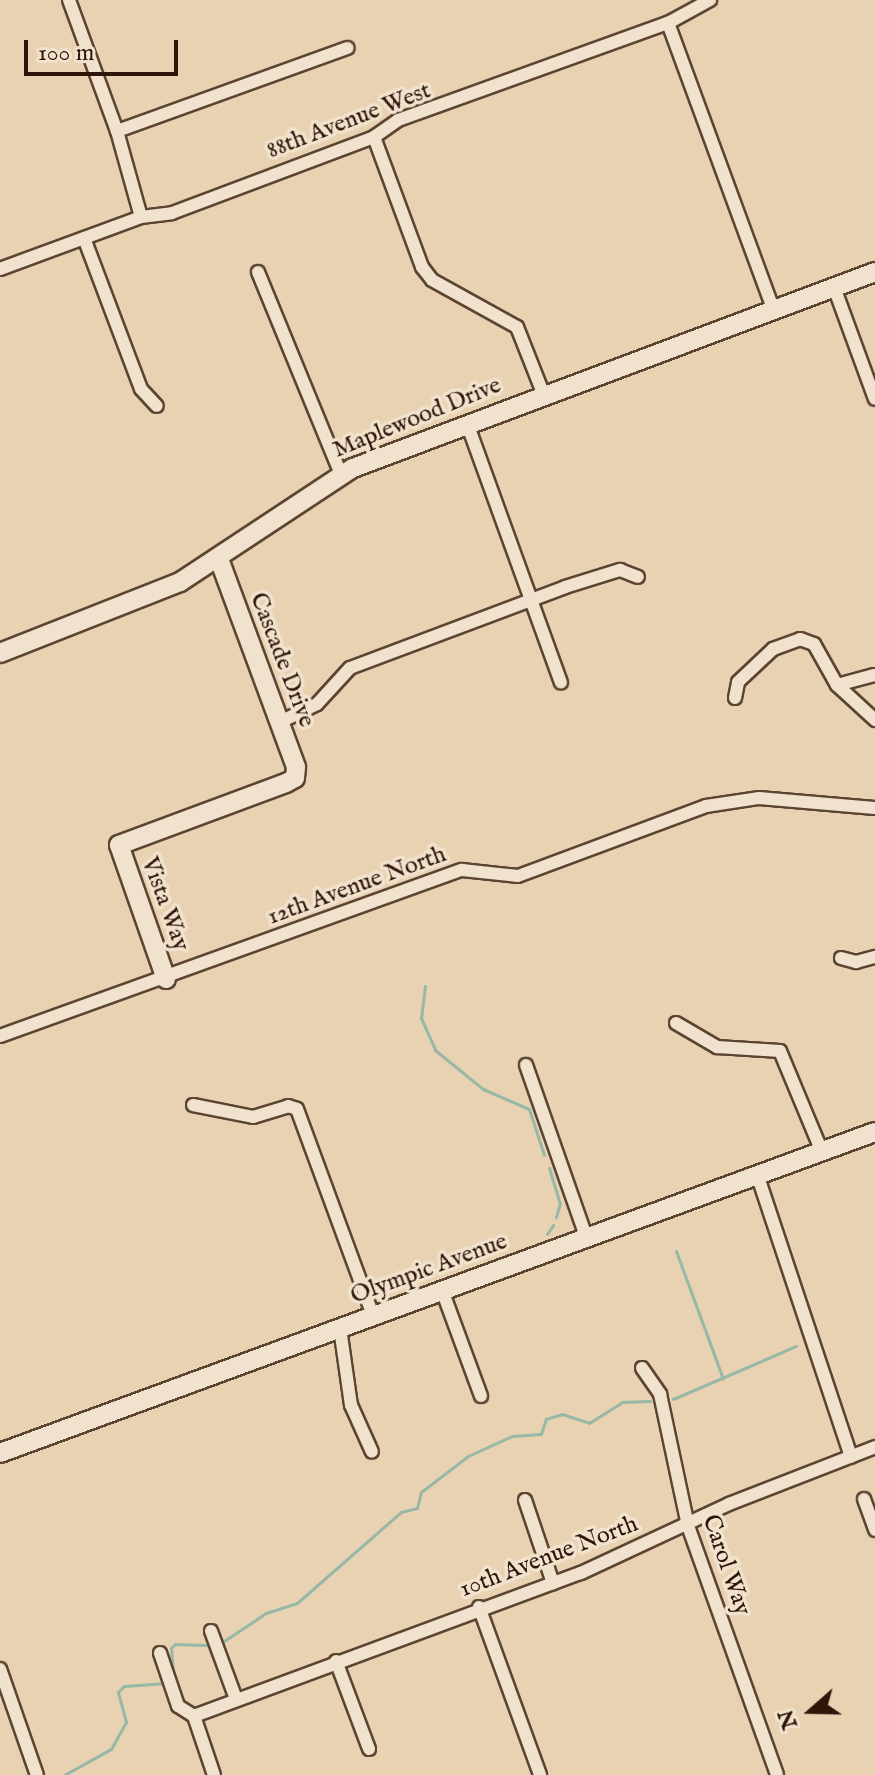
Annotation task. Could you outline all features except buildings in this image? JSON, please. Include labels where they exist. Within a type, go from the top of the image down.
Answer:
[{"type":"street","points":[[69,0],[117,131],[141,217]]},
{"type":"street","name":"88th Avenue West","points":[[0,269],[141,217],[172,213],[374,137],[398,120],[668,23],[710,0]]},
{"type":"street","points":[[668,23],[773,309]]},
{"type":"street","points":[[117,131],[347,48]]},
{"type":"street","points":[[374,137],[422,267],[432,280],[517,327],[543,393]]},
{"type":"street","points":[[84,238],[141,389],[157,406]]},
{"type":"street","points":[[258,272],[341,474]]},
{"type":"street","name":"Maplewood Drive","points":[[0,653],[158,592],[219,559],[341,474],[543,393],[875,272]]},
{"type":"street","points":[[834,287],[875,399]]},
{"type":"street","points":[[467,423],[561,682]]},
{"type":"street","name":"Cascade Drive","points":[[119,845],[295,778],[296,767],[219,559]]},
{"type":"street","points":[[280,722],[317,704],[350,668],[620,570],[638,577]]},
{"type":"street","points":[[735,698],[738,682],[773,649],[800,639],[814,644],[837,685],[875,720]]},
{"type":"street","points":[[837,685],[875,675]]},
{"type":"street","name":"12th Avenue North","points":[[0,1036],[166,979],[462,870],[518,876],[726,801],[759,798],[875,808]]},
{"type":"street","name":"Vista Way","points":[[119,845],[166,979]]},
{"type":"street","points":[[841,958],[856,962],[875,957]]},
{"type":"street","points":[[676,1023],[717,1047],[780,1051],[822,1152]]},
{"type":"street","points":[[526,1065],[586,1236]]},
{"type":"street","points":[[193,1105],[253,1117],[288,1106],[297,1109],[373,1316]]},
{"type":"street","name":"Olympic Avenue","points":[[0,1453],[875,1132]]},
{"type":"street","points":[[757,1174],[851,1457]]},
{"type":"street","points":[[442,1290],[481,1396]]},
{"type":"street","points":[[340,1328],[351,1405],[372,1452]]},
{"type":"street","name":"Carol Way","points":[[642,1368],[660,1394],[671,1430],[688,1526],[777,1775]]},
{"type":"street","name":"10th Avenue North","points":[[194,1716],[479,1607],[553,1583],[875,1447]]},
{"type":"street","points":[[864,1499],[875,1530]]},
{"type":"street","points":[[525,1500],[553,1583]]},
{"type":"street","points":[[479,1607],[540,1775]]},
{"type":"street","points":[[211,1631],[236,1699]]},
{"type":"street","points":[[160,1653],[178,1706],[194,1716],[214,1775]]},
{"type":"street","points":[[336,1661],[369,1749]]},
{"type":"street","points":[[0,1669],[37,1775]]},
{"type":"waterway","points":[[425,986],[421,1018],[435,1050],[483,1089],[529,1109],[544,1155]]},
{"type":"waterway","points":[[549,1168],[560,1203],[556,1217]]},
{"type":"waterway","points":[[547,1234],[553,1225]]},
{"type":"waterway","points":[[676,1251],[723,1379]]},
{"type":"waterway","points":[[673,1399],[796,1346]]},
{"type":"waterway","points":[[221,1643],[266,1613],[297,1603],[401,1512],[417,1508],[421,1492],[468,1456],[512,1436],[541,1434],[546,1419],[562,1414],[589,1423],[622,1402],[650,1401]]},
{"type":"waterway","points":[[173,1674],[171,1648],[175,1644],[211,1645]]},
{"type":"waterway","points":[[64,1775],[111,1749],[126,1722],[118,1692],[124,1686],[163,1683]]}]
